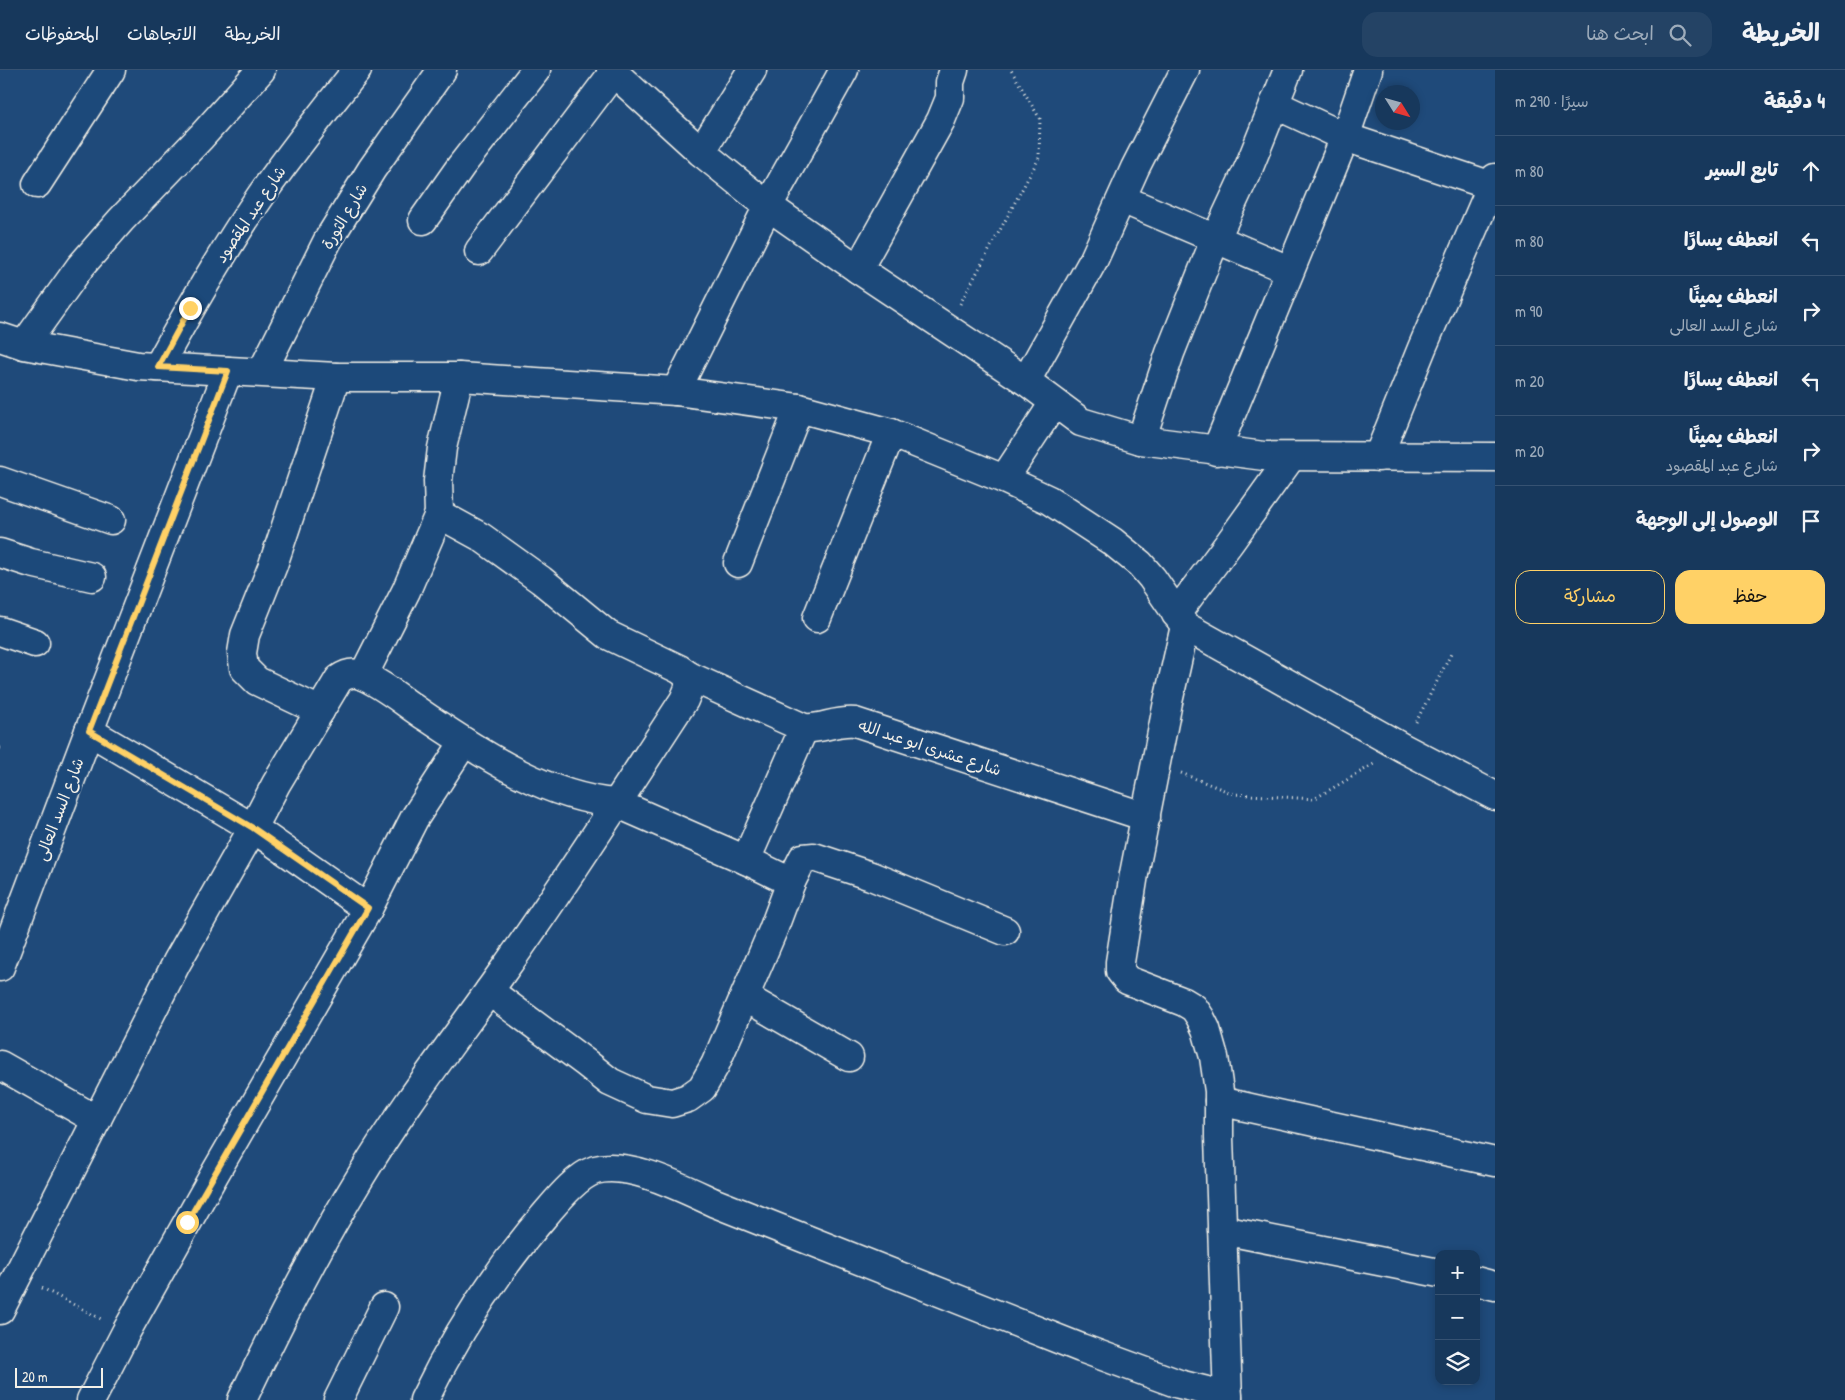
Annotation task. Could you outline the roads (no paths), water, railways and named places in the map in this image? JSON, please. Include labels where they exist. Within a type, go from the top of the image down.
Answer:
[{"type":"street","points":[[37,184],[111,70]]},
{"type":"street","points":[[12,341],[121,220],[201,137],[261,70]]},
{"type":"street","name":"شارع عبد المقصود","points":[[158,367],[190,308],[262,195],[301,140],[357,70]]},
{"type":"street","name":"شارع الثورة","points":[[262,372],[328,240],[378,161],[442,70]]},
{"type":"street","points":[[422,220],[461,166],[536,70]]},
{"type":"street","points":[[702,152],[752,70]]},
{"type":"street","points":[[676,391],[768,206],[844,70]]},
{"type":"street","points":[[858,269],[941,120],[950,98],[950,82],[954,70]]},
{"type":"street","points":[[1026,381],[1094,259],[1135,168],[1185,70]]},
{"type":"street","points":[[1141,440],[1170,353],[1215,240],[1248,167],[1288,70]]},
{"type":"street","points":[[1216,451],[1345,137],[1368,70]]},
{"type":"street","points":[[479,251],[612,71],[702,152],[768,206],[858,269],[1026,381],[1081,422],[1141,440],[1264,456],[1495,457]]},
{"type":"street","points":[[1274,104],[1345,137],[1493,182],[1378,457]]},
{"type":"street","points":[[1122,199],[1289,270]]},
{"type":"street","points":[[12,341],[138,366],[336,377],[459,377],[676,391],[799,408],[891,433],[1004,479],[1049,500],[1113,542],[1140,564],[1181,620],[1402,748],[1495,796]]},
{"type":"street","name":"شارع السد العالى","points":[[0,967],[228,371]]},
{"type":"street","points":[[320,711],[257,680],[244,668],[242,653],[245,634],[273,565],[336,377]]},
{"type":"street","points":[[363,676],[406,591],[439,514],[438,481],[442,448],[459,377]]},
{"type":"street","points":[[1004,479],[1054,403]]},
{"type":"street","points":[[738,563],[799,408]]},
{"type":"street","points":[[817,618],[891,433]]},
{"type":"street","points":[[424,1400],[466,1322],[504,1266],[533,1228],[570,1186],[595,1170],[624,1168],[670,1183],[733,1210],[1081,1348],[1179,1384],[1228,1398],[1219,1101],[1214,1058],[1206,1029],[1194,1008],[1184,1002],[1127,980],[1120,971],[1120,962],[1124,929],[1181,620],[1230,542],[1291,456]]},
{"type":"street","points":[[0,481],[111,520]]},
{"type":"street","points":[[439,514],[481,537],[541,580],[608,635],[655,656],[689,676],[804,728],[746,860]]},
{"type":"street","points":[[0,553],[31,563],[92,577]]},
{"type":"street","points":[[0,631],[35,642]]},
{"type":"street","points":[[0,1310],[178,962],[276,784],[340,679],[345,675],[355,673],[378,684],[464,742],[529,778],[594,802],[616,803],[746,860],[791,882]]},
{"type":"street","points":[[242,1400],[331,1225],[361,1175],[402,1112],[489,991],[584,853],[684,700],[689,688],[689,676]]},
{"type":"street","name":"شارع عشرى ابو عبد الله","points":[[804,728],[812,729],[844,721],[855,722],[1146,817]]},
{"type":"street","points":[[89,731],[253,828],[368,908]]},
{"type":"street","points":[[92,1400],[126,1332],[214,1174],[368,908],[414,820],[464,742]]},
{"type":"street","points":[[489,991],[610,1082],[647,1100],[672,1103],[688,1098],[702,1088],[715,1065],[774,930],[791,882],[803,858],[814,857],[871,876],[1005,931]]},
{"type":"street","points":[[745,997],[849,1057]]},
{"type":"street","points":[[0,1065],[97,1120]]},
{"type":"street","points":[[1219,1101],[1495,1162]]},
{"type":"street","points":[[1222,1230],[1435,1272]]},
{"type":"street","points":[[1480,1282],[1495,1286]]},
{"type":"street","points":[[338,1400],[384,1307]]}]
